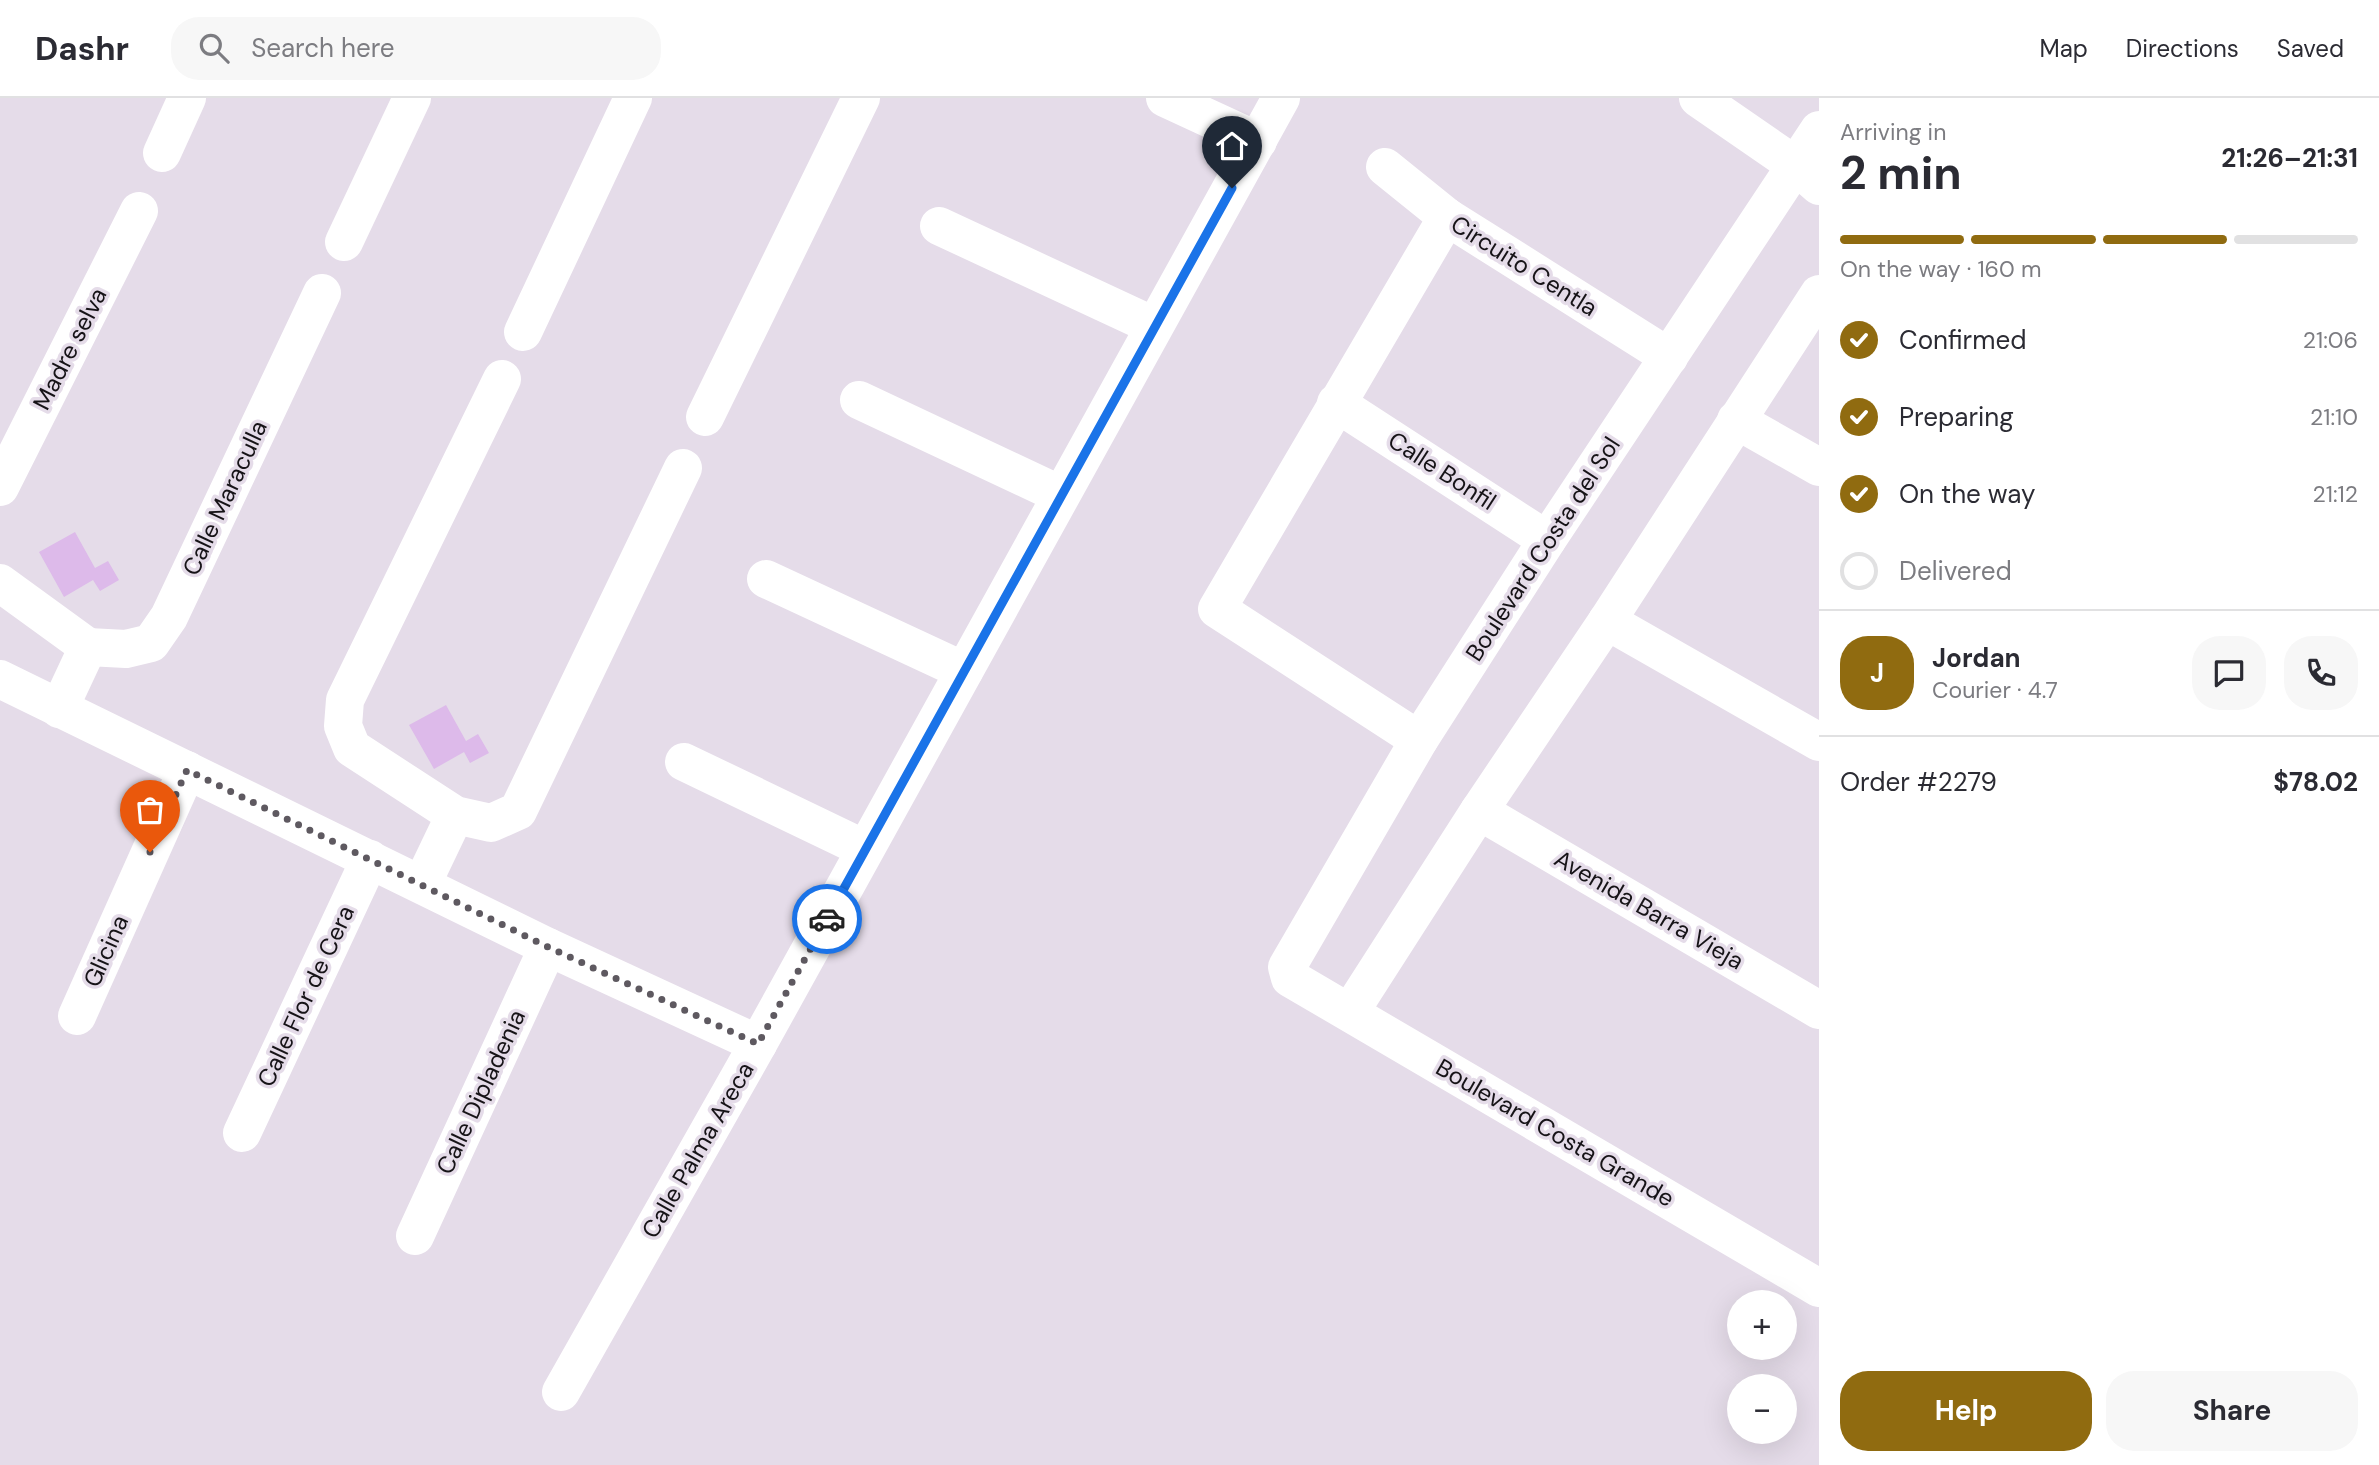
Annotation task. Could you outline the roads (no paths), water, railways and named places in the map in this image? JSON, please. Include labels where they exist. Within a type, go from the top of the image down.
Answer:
[{"type":"street","points":[[162,153],[187,98]]},
{"type":"street","points":[[344,242],[412,98]]},
{"type":"street","points":[[523,331],[633,98]]},
{"type":"street","points":[[705,417],[861,98]]},
{"type":"street","points":[[1165,98],[1258,141]]},
{"type":"street","name":"Calle Palma Areca","points":[[561,1392],[758,1044],[1281,98]]},
{"type":"street","points":[[1698,98],[1807,176]]},
{"type":"street","name":"Boulevard Costa del Sol","points":[[1290,978],[1287,967],[1419,740],[1547,540],[1669,357],[1807,176],[1819,130]]},
{"type":"street","name":"Circuito Centla","points":[[1385,167],[1447,217],[1669,357]]},
{"type":"street","name":"Madre selva","points":[[0,487],[139,211]]},
{"type":"street","points":[[1419,740],[1217,609],[1447,217]]},
{"type":"street","points":[[939,226],[1154,326]]},
{"type":"street","name":"Calle Maraculla","points":[[88,647],[126,649],[151,643],[169,617],[321,293]]},
{"type":"street","points":[[1350,1012],[1819,294]]},
{"type":"street","points":[[502,379],[345,700],[343,726],[352,748],[454,815],[491,823],[518,811],[683,467]]},
{"type":"street","points":[[859,400],[1062,495]]},
{"type":"street","name":"Calle Bonfil","points":[[1336,403],[1547,540]]},
{"type":"street","points":[[1737,420],[1819,467]]},
{"type":"street","points":[[766,579],[964,671]]},
{"type":"street","points":[[0,583],[88,647],[59,709]]},
{"type":"street","points":[[1607,621],[1819,742]]},
{"type":"street","points":[[1,681],[548,947],[758,1044]]},
{"type":"street","points":[[684,762],[865,849]]},
{"type":"street","name":"Glicina","points":[[77,1016],[187,770]]},
{"type":"street","name":"Avenida Barra Vieja","points":[[1479,811],[1819,1010]]},
{"type":"street","points":[[422,884],[454,815]]},
{"type":"street","name":"Calle Flor de Cera","points":[[242,1133],[370,859]]},
{"type":"street","name":"Calle Dipladenia","points":[[415,1236],[548,947]]},
{"type":"street","name":"Boulevard Costa Grande","points":[[1290,978],[1819,1288]]}]
